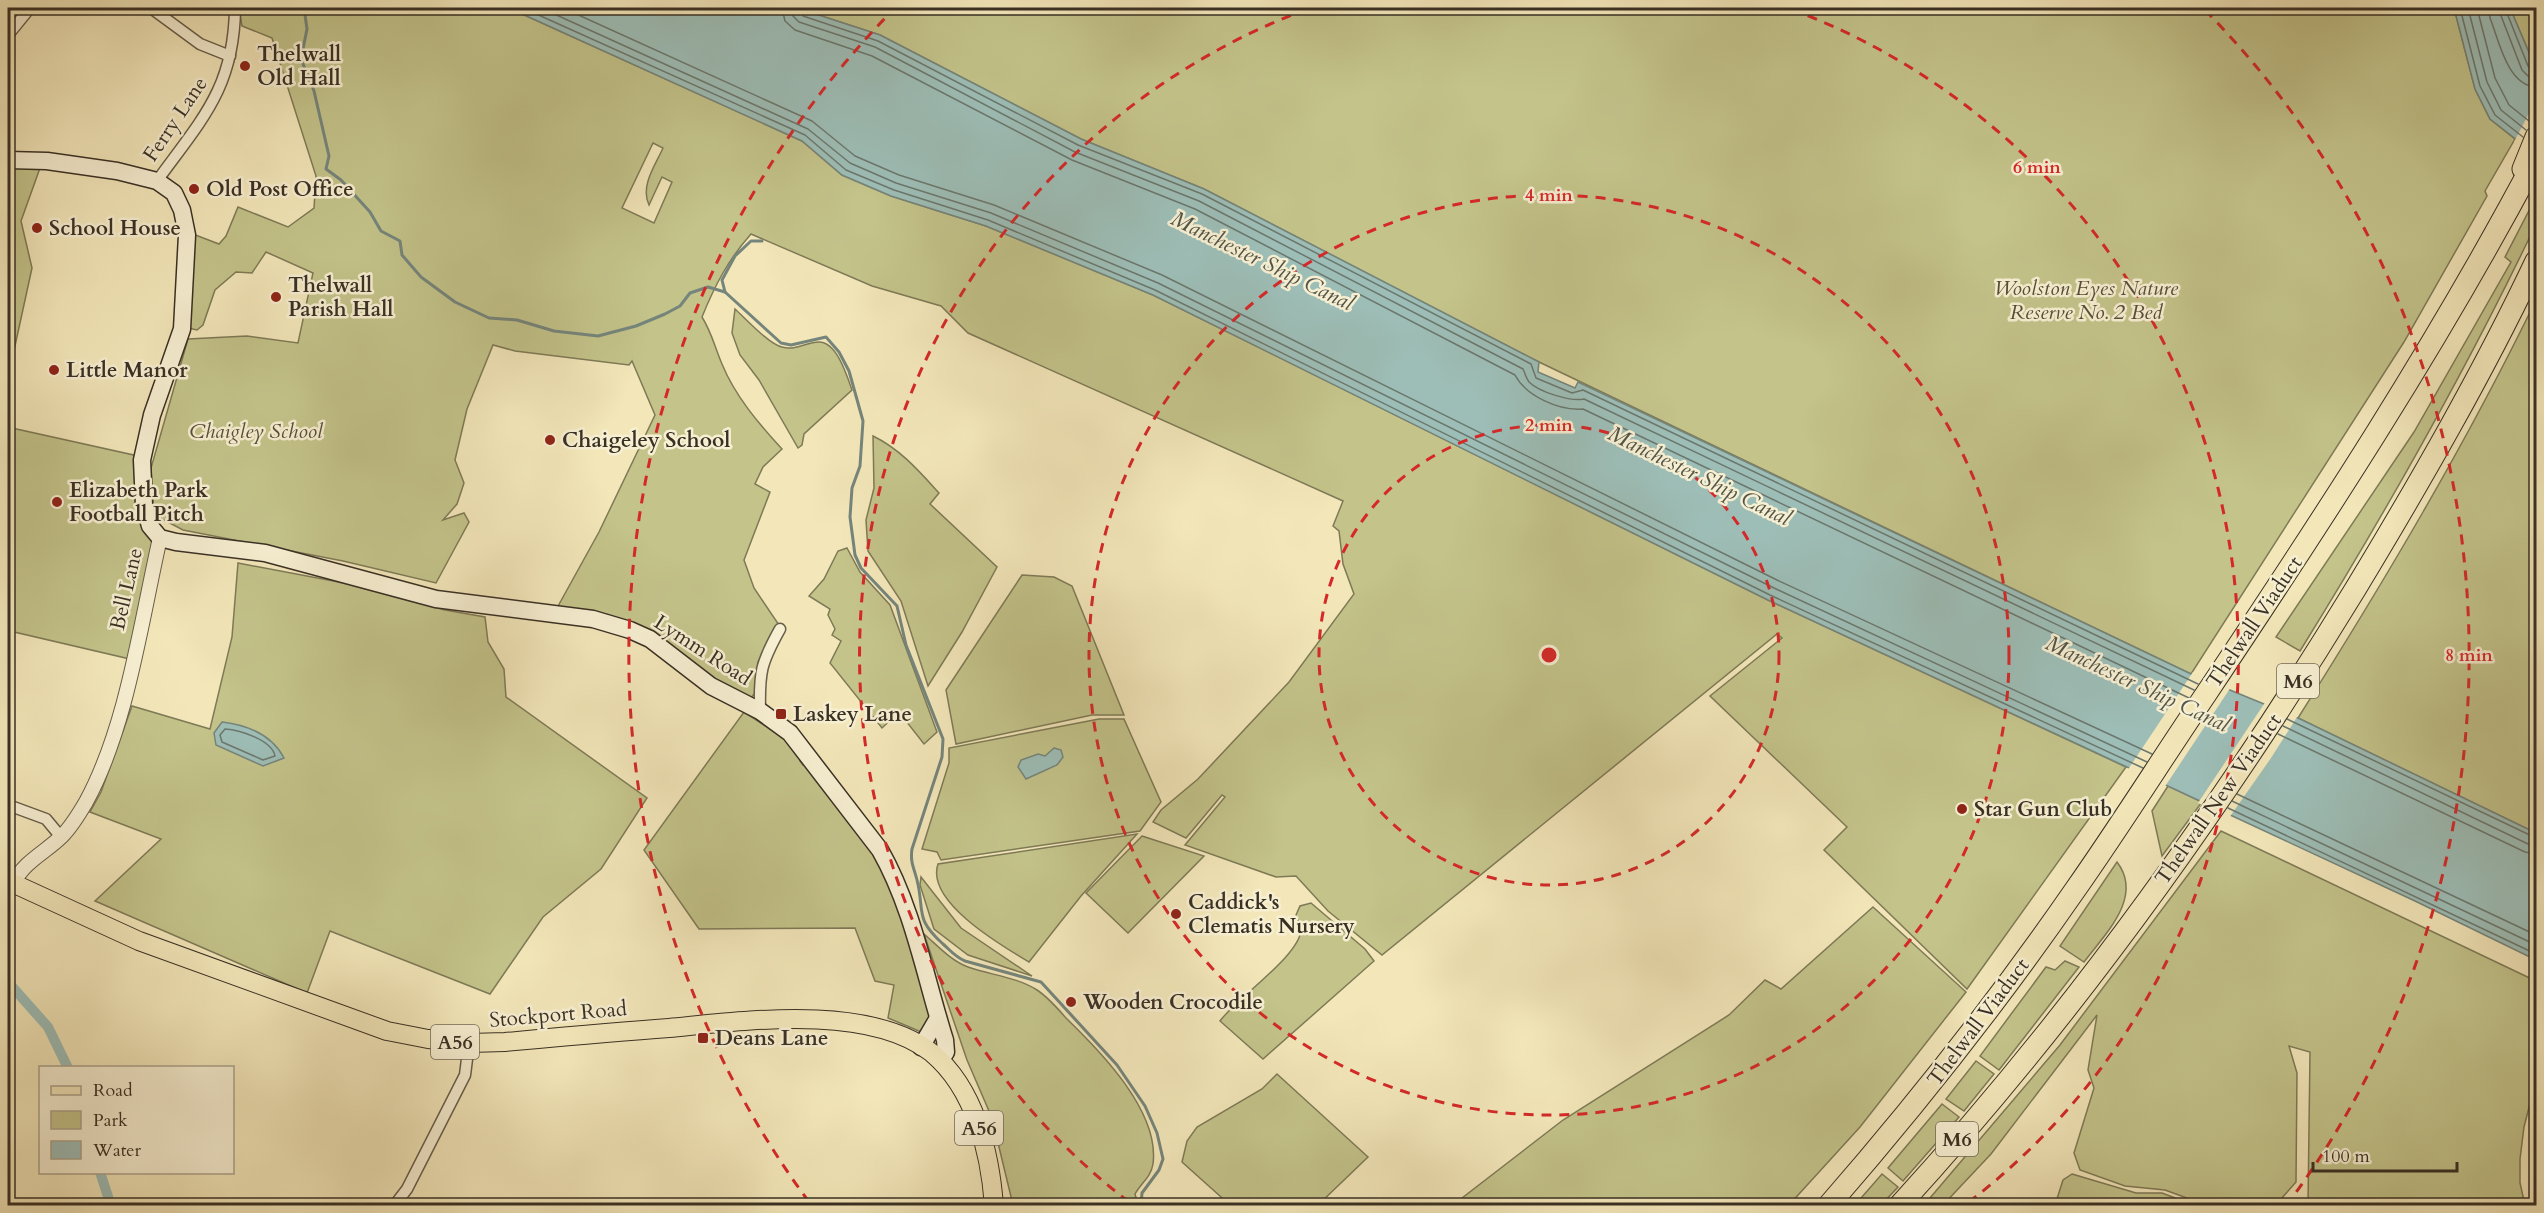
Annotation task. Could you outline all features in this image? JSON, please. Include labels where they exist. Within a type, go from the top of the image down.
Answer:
[{"type":"highway","name":"M6","points":[[2512,204],[2536,137]]},
{"type":"highway","name":"Thelwall Viaduct","points":[[1828,1206],[1937,1078],[2076,890],[2334,503],[2411,380],[2536,159]]},
{"type":"highway","name":"Thelwall New Viaduct","points":[[1899,1206],[1988,1103],[2089,978],[2196,834],[2267,729],[2406,504],[2444,438],[2536,261]]},
{"type":"main road","points":[[8,160],[47,161],[117,171],[157,181]]},
{"type":"main road","name":"Bell Lane","points":[[157,181],[174,193],[182,210],[187,235],[182,330],[152,415],[142,460],[144,505],[150,526],[160,538]]},
{"type":"main road","name":"Lymm Road","points":[[160,538],[265,553],[436,599],[593,619],[650,639],[711,686],[760,711],[789,733],[808,754],[880,850],[905,906],[938,1017],[946,1047],[940,1061]]},
{"type":"main road","name":"Stockport Road","points":[[11,882],[139,941],[350,1019],[387,1031],[428,1039],[470,1043],[797,1019],[863,1025],[921,1047],[940,1061],[958,1083],[980,1130],[992,1180],[994,1206]]},
{"type":"main road","points":[[921,1047],[938,1017]]},
{"type":"street","points":[[8,35],[30,8]]},
{"type":"street","points":[[151,8],[200,44],[230,56]]},
{"type":"street","name":"Ferry Lane","points":[[157,181],[211,106],[223,83],[235,38],[235,8]]},
{"type":"street","name":"Bell Lane","points":[[11,882],[61,837],[87,800],[119,719],[160,538]]},
{"type":"street","points":[[760,711],[759,678],[763,659],[780,629]]},
{"type":"street","points":[[8,805],[46,819],[61,837]]},
{"type":"street","points":[[394,1206],[407,1189],[465,1075],[470,1043]]},
{"type":"green space","name":"Chaigley School","points":[[239,8],[509,8],[802,141],[842,175],[891,196],[986,226],[1153,295],[1768,600],[2126,767],[1967,989],[1824,850],[1847,827],[1710,696],[1782,638],[1777,634],[1382,955],[1328,911],[1296,876],[1276,877],[1185,845],[1225,797],[1222,795],[1186,838],[1153,822],[1161,810],[1198,779],[1289,682],[1354,594],[1343,564],[1339,531],[1333,526],[1343,501],[968,333],[941,306],[872,286],[751,234],[735,253],[723,273],[702,317],[727,376],[756,420],[782,449],[763,467],[755,484],[770,492],[744,560],[754,588],[779,625],[758,662],[756,692],[749,700],[715,680],[653,632],[557,608],[599,532],[655,415],[632,361],[629,365],[515,351],[493,345],[467,409],[455,460],[464,483],[457,504],[443,520],[464,513],[469,522],[436,583],[343,561],[183,530],[162,519],[153,503],[151,468],[188,339],[247,336],[298,343],[313,273],[266,252],[252,273],[236,272],[215,290],[203,325],[197,330],[188,328],[193,234],[219,244],[226,236],[238,207],[288,227],[314,208],[316,176],[272,38],[242,26]],"holes":[[[653,143],[663,148],[647,183],[649,205],[662,177],[672,182],[654,223],[622,208]]]},
{"type":"green space","name":"Woolston Eyes Nature Reserve No. 2 Bed","points":[[797,8],[2454,8],[2475,89],[2490,119],[2515,139],[2485,191],[2487,196],[2404,342],[2191,674],[1539,362],[1204,189],[1081,139],[880,35]]},
{"type":"green space","points":[[2510,8],[2536,8],[2536,69]]},
{"type":"green space","points":[[8,167],[40,168],[21,221],[32,268],[8,378]]},
{"type":"green space","points":[[2536,197],[2536,224],[2482,333],[2394,494],[2300,651],[2276,637],[2414,432],[2511,262],[2505,257]]},
{"type":"green space","points":[[2536,300],[2536,833],[2298,718],[2362,616],[2453,460]]},
{"type":"green space","points":[[735,309],[777,345],[792,348],[814,342],[825,343],[836,353],[844,369],[852,390],[804,434],[802,445],[798,448],[759,380],[740,355],[732,333]]},
{"type":"green space","points":[[8,424],[12,428],[138,456],[162,543],[130,659],[10,631],[8,627]]},
{"type":"green space","points":[[873,436],[909,461],[939,493],[930,504],[997,567],[962,632],[928,686],[901,601],[868,551],[866,520],[874,488]]},
{"type":"green space","points":[[847,548],[860,572],[890,605],[937,732],[924,744],[899,712],[882,728],[830,663],[841,641],[832,635],[835,629],[828,615],[830,609],[809,596],[824,579],[838,551]]},
{"type":"green space","points":[[238,563],[344,583],[445,610],[485,617],[488,642],[504,669],[506,697],[647,798],[601,869],[543,917],[490,994],[330,931],[307,993],[95,901],[161,839],[90,812],[101,792],[132,706],[210,729],[232,637]]},
{"type":"green space","points":[[1022,575],[1054,577],[1072,586],[1124,715],[1092,715],[956,744],[946,690]]},
{"type":"green space","points":[[744,712],[785,739],[803,758],[800,761],[803,765],[806,763],[883,868],[897,902],[934,1021],[926,1034],[888,1018],[894,985],[875,981],[855,928],[699,929],[644,850]]},
{"type":"green space","points":[[1099,719],[1124,719],[1161,802],[1140,831],[941,860],[937,852],[922,849],[949,763],[949,748]]},
{"type":"green space","points":[[2168,786],[2202,802],[2162,856],[2152,811]]},
{"type":"green space","points":[[2221,831],[2536,981],[2536,1080],[2524,1127],[2520,1159],[2520,1183],[2525,1205],[2308,1205],[2310,1052],[2289,1046],[2297,1073],[2296,1182],[2281,1199],[2253,1205],[2206,1205],[2165,1190],[2125,1186],[2080,1170],[2074,1153],[2094,1088],[2088,1070],[2097,1015],[1991,1154],[1943,1205],[1924,1205],[2060,1045]]},
{"type":"green space","points":[[1137,834],[1081,896],[1029,962],[969,922],[954,908],[943,893],[937,879],[938,864]]},
{"type":"green space","points":[[1142,836],[1204,856],[1128,933],[1086,893]]},
{"type":"green space","points":[[2117,862],[2124,875],[2126,888],[2124,902],[2111,927],[2084,962],[2060,946]]},
{"type":"green space","points":[[921,877],[961,928],[1032,976],[968,955],[934,929],[920,885]]},
{"type":"green space","points":[[1311,903],[1365,949],[1374,961],[1263,1059],[1220,1021],[1291,950],[1299,939],[1301,928],[1296,915],[1300,906]]},
{"type":"green space","points":[[1873,907],[1966,992],[1860,1127],[1789,1205],[1453,1205],[1563,1120],[1729,1015],[1765,980],[1781,989]]},
{"type":"green space","points":[[924,934],[950,957],[962,964],[1021,982],[1041,993],[1111,1066],[1138,1104],[1153,1144],[1152,1169],[1135,1194],[1138,1205],[1013,1205],[992,1118],[967,1060]]},
{"type":"green space","points":[[2065,961],[2079,967],[1999,1070],[1980,1056],[2046,967],[2055,970]]},
{"type":"green space","points":[[1976,1061],[1994,1074],[1964,1111],[1946,1099]]},
{"type":"green space","points":[[1277,1074],[1368,1157],[1318,1205],[1230,1205],[1182,1162],[1187,1141],[1197,1127],[1262,1089]]},
{"type":"green space","points":[[1942,1104],[1959,1117],[1903,1181],[1888,1168]]},
{"type":"green space","points":[[1882,1174],[1898,1187],[1881,1205],[1855,1205]]},
{"type":"green space","points":[[2072,1174],[2136,1193],[2162,1193],[2194,1205],[2055,1205],[2063,1180]]},
{"type":"water","name":"Manchester Ship Canal","points":[[509,8],[797,8],[880,35],[1081,139],[1204,189],[1539,362],[1538,372],[1575,388],[1578,382],[2191,674],[2298,718],[2536,833],[2536,960],[2415,901],[1768,600],[1153,295],[986,226],[891,196],[842,175],[802,141]]},
{"type":"water","points":[[2454,8],[2510,8],[2536,69],[2536,155],[2490,119],[2475,89]]},
{"type":"water","points":[[222,722],[258,732],[273,743],[284,758],[263,766],[216,745],[214,733]]},
{"type":"water","points":[[1054,748],[1061,750],[1063,757],[1057,765],[1026,779],[1018,767],[1021,760],[1038,754],[1045,756]]},
{"type":"pier","points":[[2536,100],[2536,158],[2514,142]]},
{"type":"pier","points":[[2193,672],[2231,687],[2164,788],[2127,771]]},
{"type":"pier","points":[[2266,701],[2299,714],[2229,818],[2198,803]]},
{"type":"waterway","points":[[304,8],[307,29],[301,59],[314,91],[329,156],[326,169],[341,180],[370,212],[381,231],[400,241],[402,255],[421,277],[455,302],[489,318],[517,320],[554,331],[598,336],[636,326],[665,314],[680,306],[690,293],[708,287],[725,292]]},
{"type":"waterway","points":[[762,241],[751,241],[735,256],[722,280],[725,292],[781,343],[791,345],[826,337],[839,352],[849,371],[863,421],[860,466],[852,488],[850,517],[855,555],[861,568],[897,606],[906,645],[943,739],[942,757],[912,849],[912,861],[924,921],[934,935],[961,959],[1041,982],[1117,1065],[1145,1106],[1157,1133],[1163,1159],[1159,1170],[1142,1193],[1141,1206]]},
{"type":"waterway","points":[[8,982],[48,1027],[67,1066]]},
{"type":"waterway","points":[[101,1174],[111,1206]]},
{"type":"place","name":"Thelwall Old Hall","points":[[245,66]]},
{"type":"place","name":"Old Post Office","points":[[194,189]]},
{"type":"place","name":"School House","points":[[37,228]]},
{"type":"place","name":"Thelwall Parish Hall","points":[[276,297]]},
{"type":"place","name":"Little Manor","points":[[54,370]]},
{"type":"place","name":"Chaigeley School","points":[[550,440]]},
{"type":"place","name":"Elizabeth Park Football Pitch","points":[[57,502]]},
{"type":"place","name":"Laskey Lane","points":[[781,714]]},
{"type":"place","name":"Star Gun Club","points":[[1962,809]]},
{"type":"place","name":"Caddick's Clematis Nursery","points":[[1176,914]]},
{"type":"place","name":"Wooden Crocodile","points":[[1071,1002]]},
{"type":"place","name":"Deans Lane","points":[[703,1038]]}]
